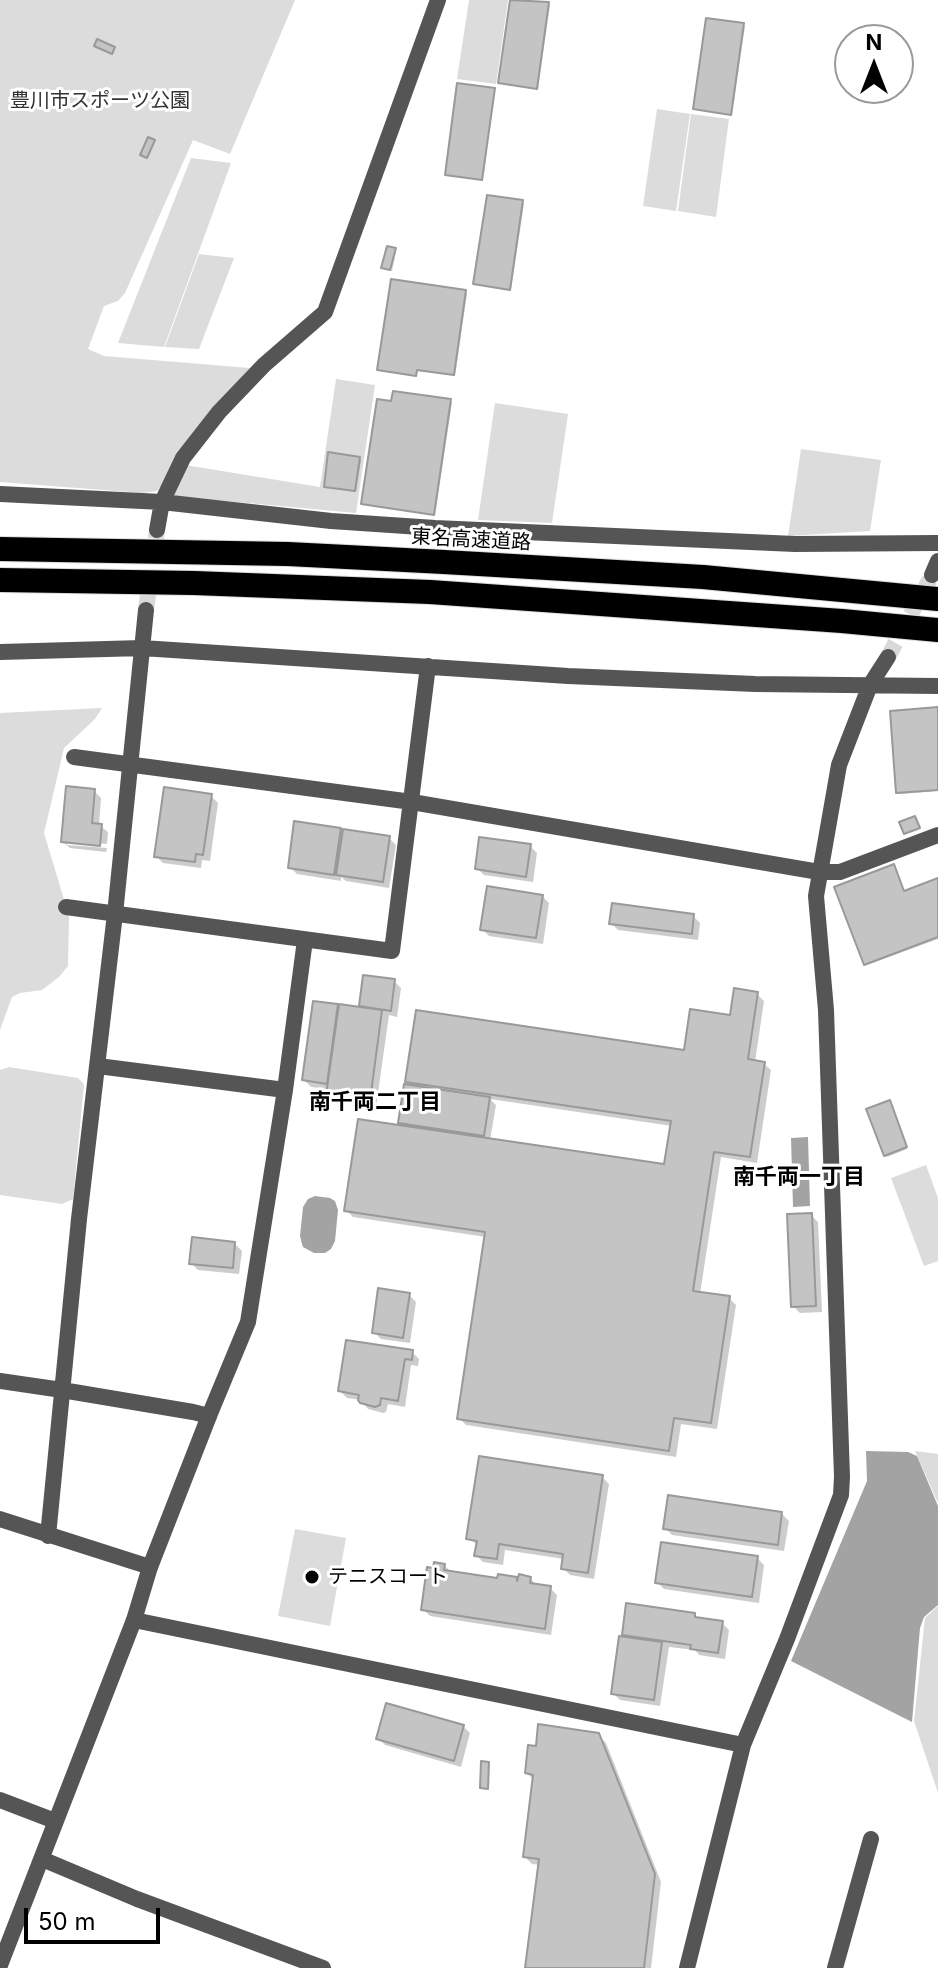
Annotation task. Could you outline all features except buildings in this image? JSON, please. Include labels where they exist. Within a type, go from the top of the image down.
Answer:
[{"type":"highway","name":"東名高速道路","points":[[0,549],[288,554],[444,562],[703,577],[938,599]]},
{"type":"highway","points":[[0,580],[194,583],[430,592],[938,630]]},
{"type":"street","points":[[157,530],[162,502],[183,458],[219,412],[264,365],[325,312],[438,0]]},
{"type":"street","points":[[0,494],[162,502],[331,521],[435,528],[795,544],[938,543]]},
{"type":"street","points":[[48,1536],[79,1219],[115,914],[146,610]]},
{"type":"street","points":[[0,652],[142,648],[568,676],[755,684],[938,686]]},
{"type":"street","points":[[687,1968],[743,1745],[841,1495],[826,1010],[816,896],[839,765],[870,685],[888,657]]},
{"type":"street","points":[[66,907],[392,951],[428,666]]},
{"type":"street","points":[[74,757],[412,802],[819,872],[840,872],[938,835]]},
{"type":"street","points":[[0,1965],[134,1620],[150,1567],[248,1322],[305,940]]},
{"type":"street","points":[[98,1066],[285,1090]]},
{"type":"street","points":[[0,1381],[209,1416]]},
{"type":"street","points":[[0,1519],[150,1567]]},
{"type":"street","points":[[134,1620],[743,1745]]},
{"type":"street","points":[[0,1800],[55,1821]]},
{"type":"street","points":[[835,1968],[871,1839]]},
{"type":"street","points":[[42,1859],[137,1899],[323,1968]]},
{"type":"green space","name":"豊川市スポーツ公園","points":[[0,0],[295,0],[230,154],[193,140],[125,293],[118,301],[104,306],[88,349],[104,356],[249,368],[252,372],[157,491],[142,493],[0,482]]},
{"type":"green space","points":[[469,0],[508,0],[496,84],[457,79]]},
{"type":"green space","points":[[657,109],[690,114],[676,211],[643,206]]},
{"type":"green space","points":[[691,114],[729,119],[716,217],[678,211]]},
{"type":"green space","points":[[191,158],[231,163],[164,347],[118,343]]},
{"type":"green space","points":[[199,254],[234,258],[199,349],[165,347]]},
{"type":"green space","points":[[336,379],[375,385],[356,513],[172,496],[185,465],[320,487]]},
{"type":"green space","points":[[495,403],[568,414],[552,523],[478,520]]},
{"type":"green space","points":[[801,449],[881,460],[870,531],[788,536]]},
{"type":"green space","points":[[102,708],[95,719],[64,748],[44,833],[69,916],[68,966],[42,990],[12,997],[0,1030],[0,713]]},
{"type":"green space","points":[[9,1067],[78,1078],[84,1084],[73,1199],[62,1204],[0,1195],[0,1070]]},
{"type":"green space","points":[[926,1165],[938,1198],[938,1261],[924,1266],[891,1178]]},
{"type":"green space","points":[[915,1451],[938,1454],[938,1503]]},
{"type":"green space","name":"テニスコート","points":[[295,1529],[346,1538],[330,1626],[278,1616]]},
{"type":"green space","points":[[938,1606],[938,1793],[914,1721],[925,1618]]},
{"type":"shaded area","points":[[808,1137],[810,1206],[793,1207],[791,1138]]},
{"type":"shaded area","points":[[315,1196],[335,1201],[338,1210],[335,1241],[325,1253],[314,1253],[303,1247],[300,1236],[303,1207],[308,1199]]},
{"type":"shaded area","points":[[866,1451],[908,1452],[917,1456],[938,1506],[938,1605],[924,1617],[920,1628],[912,1722],[791,1661],[867,1481]]},
{"type":"tunnel","points":[[146,610],[157,530]]},
{"type":"tunnel","points":[[888,657],[932,575]]},
{"type":"place","name":"テニスコート","points":[[312,1577]]},
{"type":"district","name":"南千両二丁目","points":[[375,1102]]},
{"type":"district","name":"南千両一丁目","points":[[799,1177]]}]
